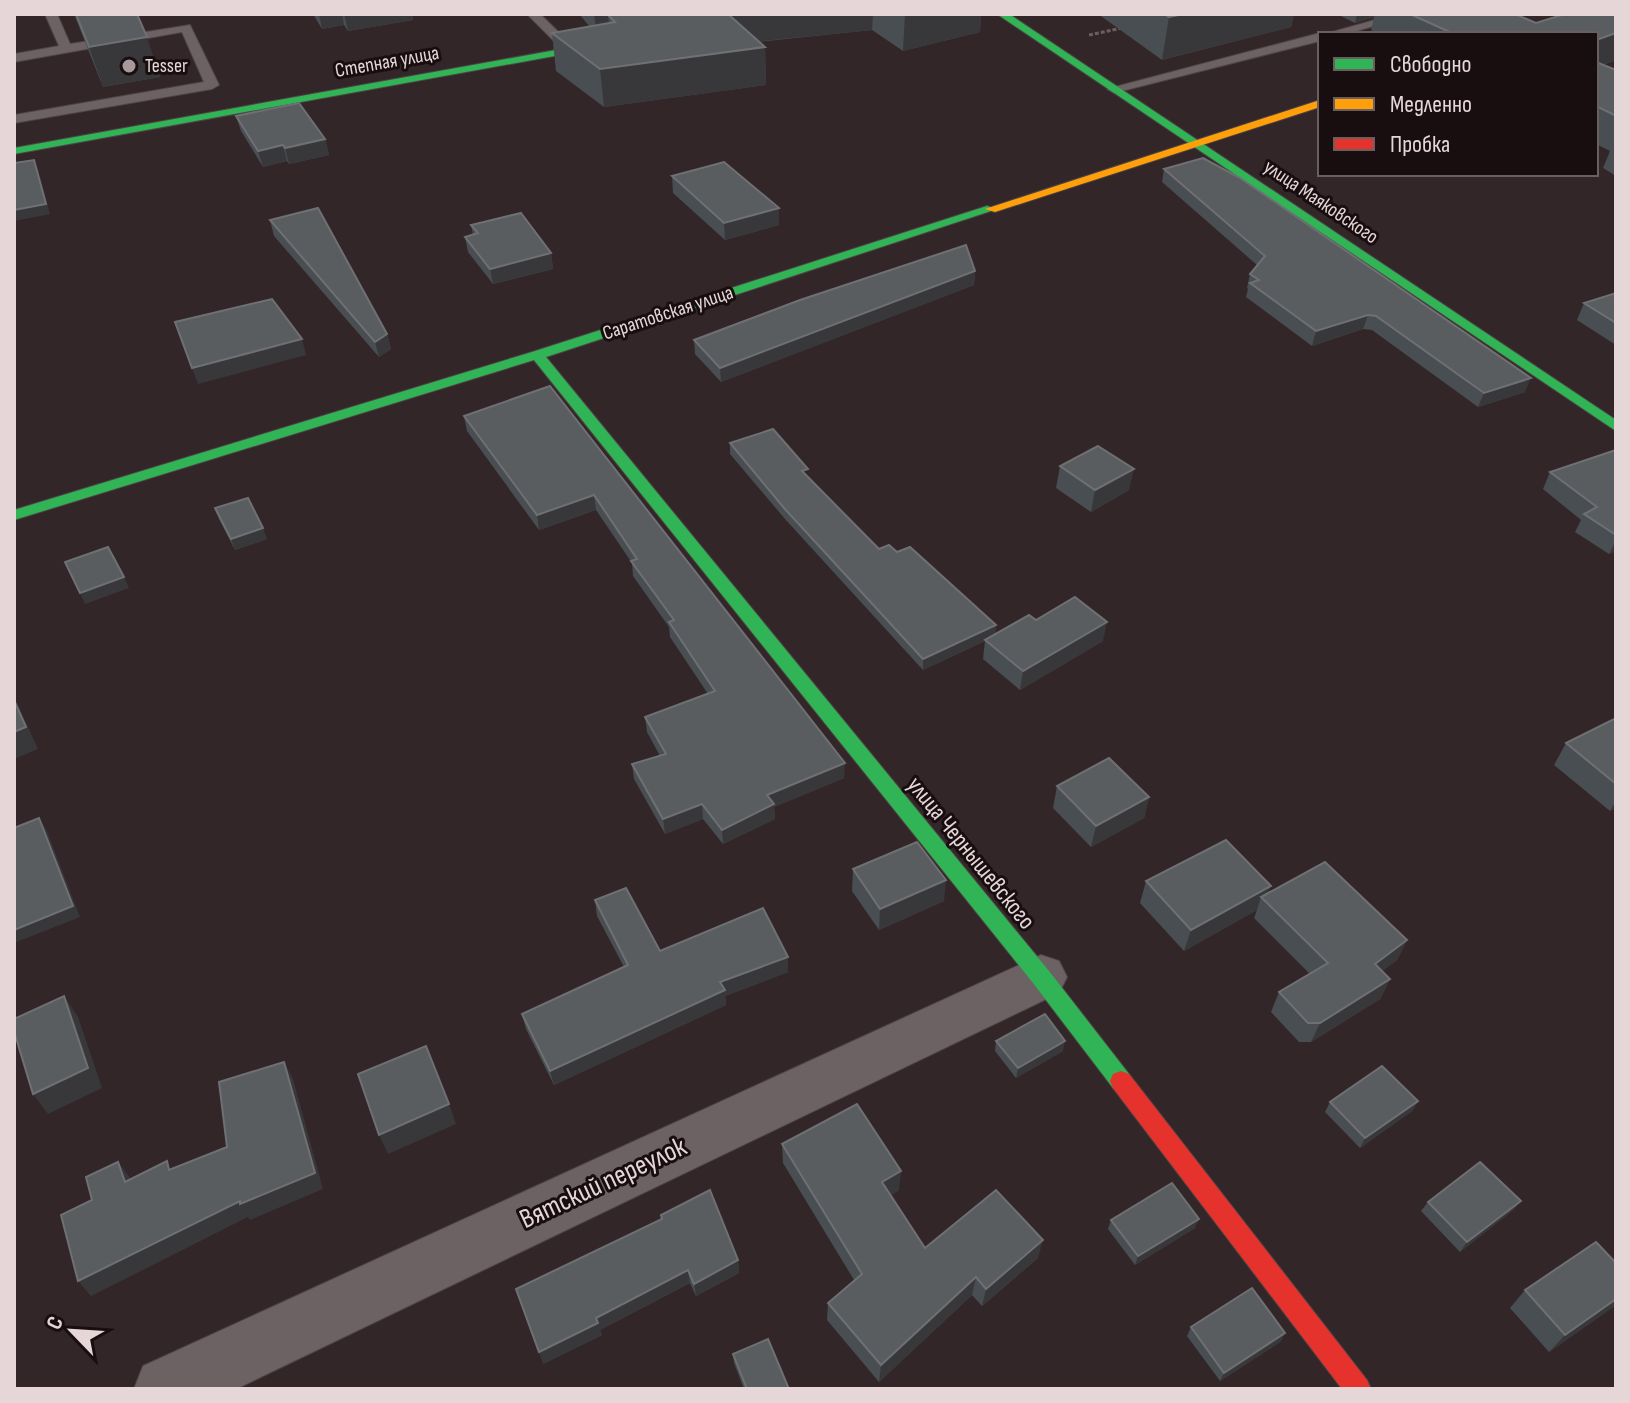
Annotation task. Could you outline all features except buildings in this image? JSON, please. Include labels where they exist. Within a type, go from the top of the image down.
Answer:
[{"type":"street","name":"улица Маяковского","points":[[1002,14],[1616,427]]},
{"type":"street","name":"Степная улица","points":[[14,151],[631,39]]},
{"type":"street","name":"Саратовская улица","points":[[14,515],[537,355],[1318,104]]},
{"type":"street","name":"улица Чернышевского","points":[[537,355],[1041,977],[1358,1389]]},
{"type":"street","name":"Вятский переулок","points":[[166,1389],[1041,977]]},
{"type":"lane","points":[[51,14],[66,49]]},
{"type":"lane","points":[[178,14],[212,85],[230,112]]},
{"type":"lane","points":[[533,14],[571,51]]},
{"type":"lane","points":[[1339,32],[1410,14]]},
{"type":"lane","points":[[14,58],[186,28]]},
{"type":"lane","points":[[1114,89],[1318,38]]},
{"type":"lane","points":[[14,119],[212,85]]},
{"type":"path","points":[[1048,45],[1123,28]]},
{"type":"traffic: fast","points":[[1002,14],[1616,427]]},
{"type":"traffic: fast","points":[[14,151],[611,43]]},
{"type":"traffic: fast","points":[[14,515],[537,355],[991,209]]},
{"type":"traffic: fast","points":[[537,355],[1041,977],[1121,1081]]},
{"type":"traffic: slow","points":[[991,209],[1318,104]]},
{"type":"traffic: jam","points":[[1121,1081],[1358,1389]]},
{"type":"place","name":"Tesser","points":[[129,66]]}]
